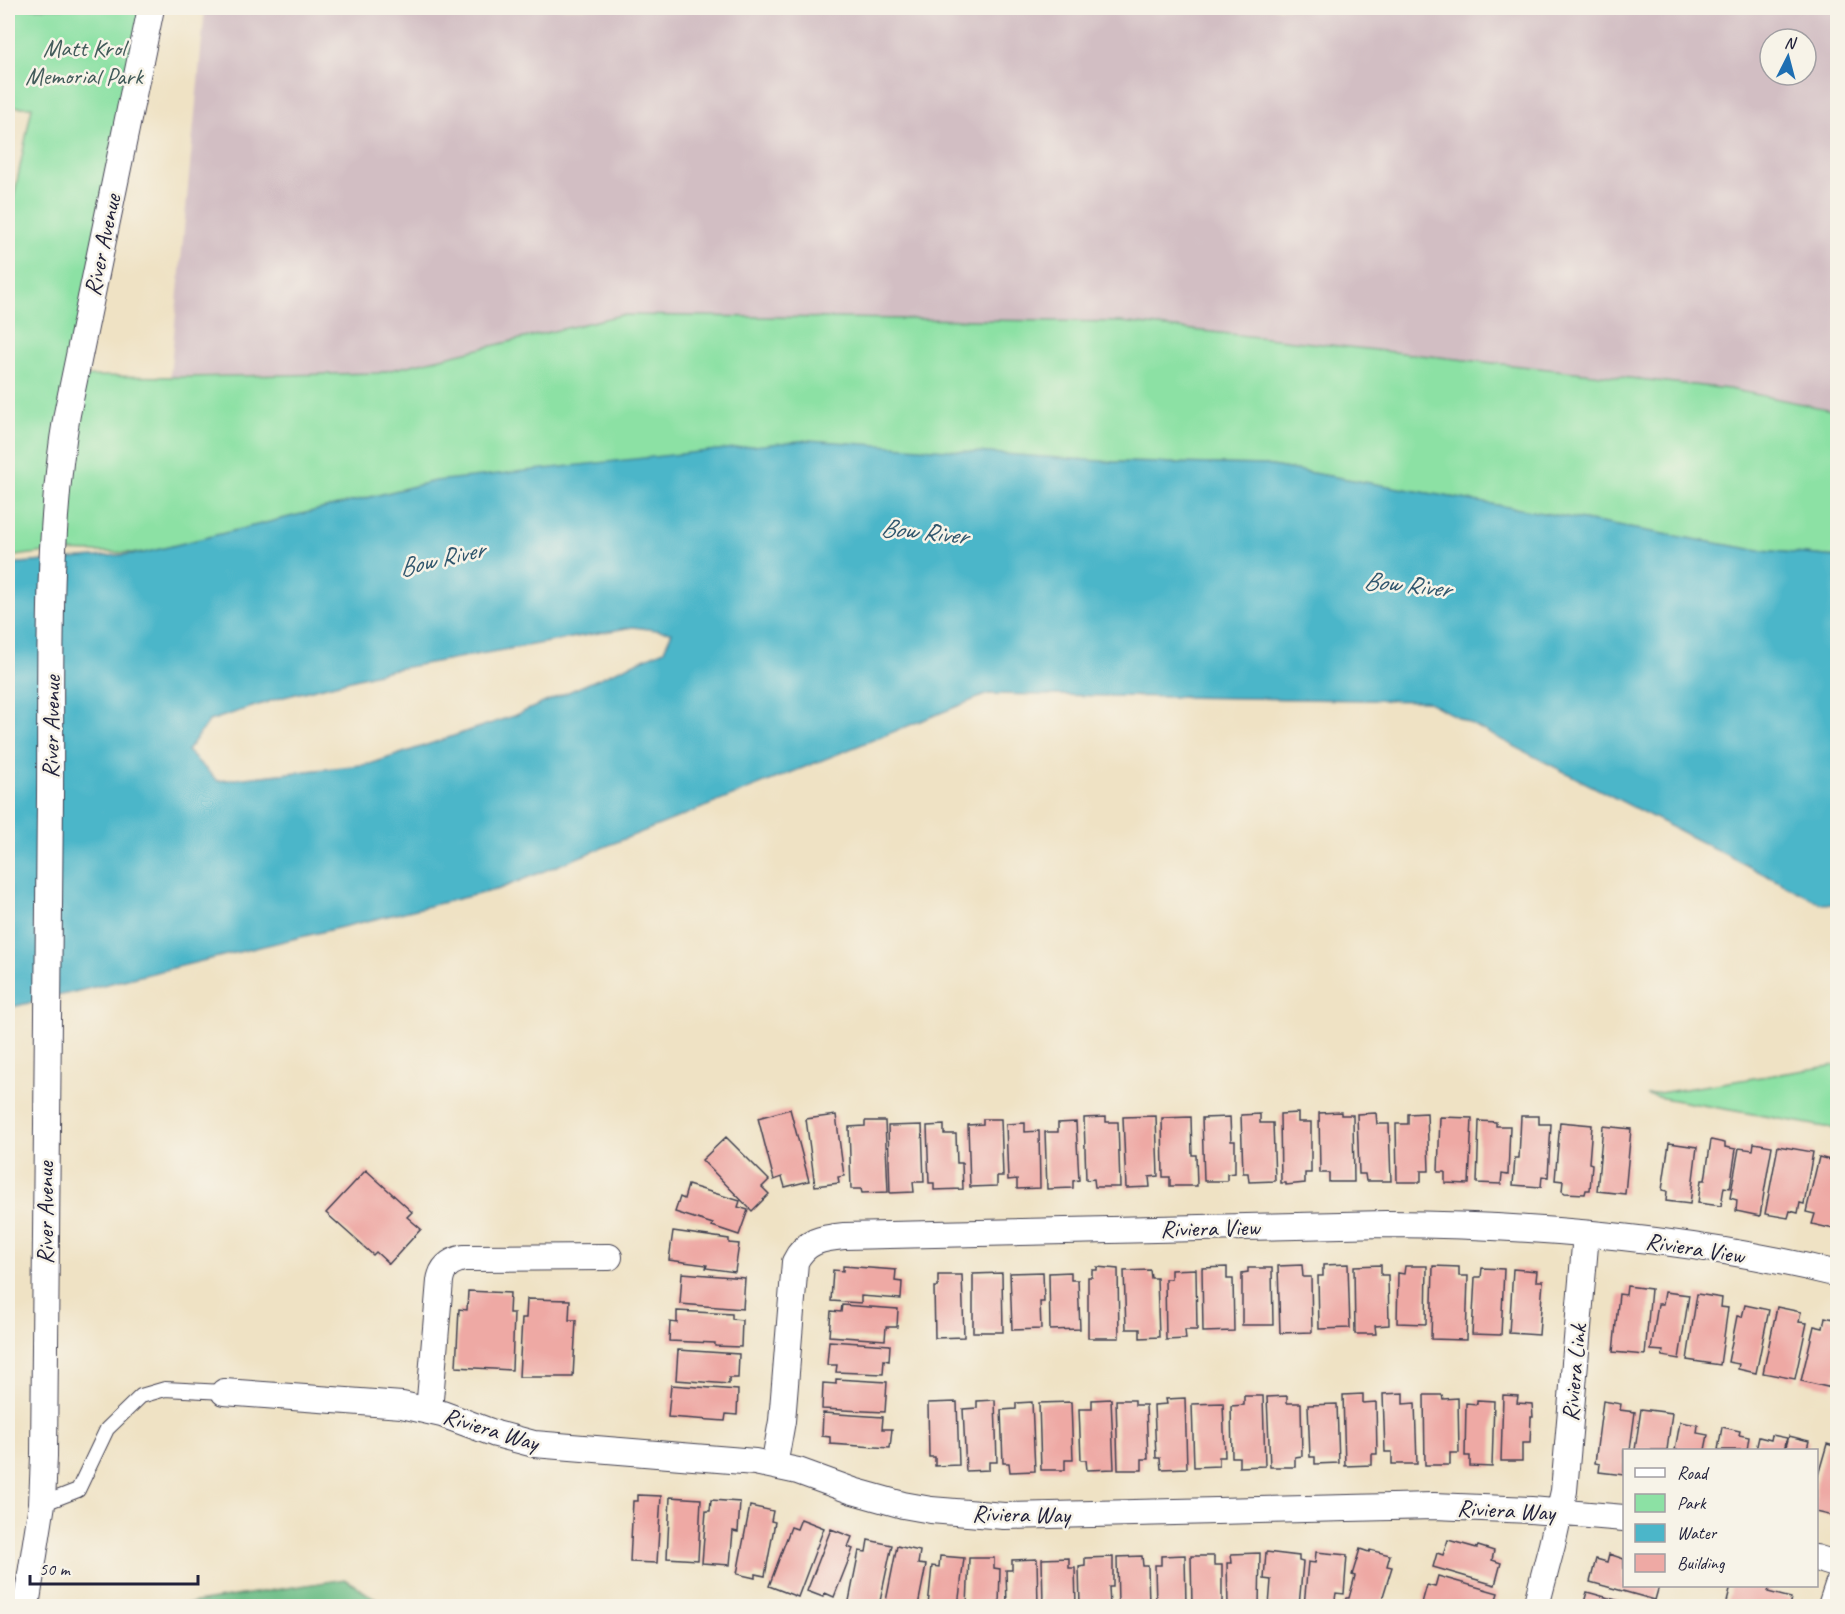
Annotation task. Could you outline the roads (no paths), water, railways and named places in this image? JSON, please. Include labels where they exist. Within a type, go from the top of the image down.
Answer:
[{"type":"street","name":"River Avenue","points":[[26,1606],[42,1504],[45,1456],[46,1020],[53,550],[63,436],[151,8]]},
{"type":"street","name":"Riviera View","points":[[774,1466],[782,1421],[795,1262],[804,1248],[822,1239],[867,1235],[1386,1224],[1466,1225],[1586,1234],[1711,1248],[1838,1274]]},
{"type":"street","name":"Riviera Link","points":[[1536,1606],[1564,1491],[1586,1234]]},
{"type":"street","name":"Riviera Way","points":[[429,1411],[441,1272],[447,1265],[464,1258],[609,1257]]},
{"type":"street","name":"Riviera Way","points":[[224,1392],[375,1402],[429,1411],[496,1434],[534,1444],[736,1460],[774,1466],[798,1471],[853,1491],[931,1510],[1004,1516],[1434,1506],[1560,1512],[1623,1518]]},
{"type":"street","points":[[1818,1559],[1838,1565]]},
{"type":"street","points":[[1831,1606],[1838,1585]]},
{"type":"lane","points":[[42,1504],[78,1490],[107,1429],[141,1396],[165,1389],[224,1392]]},
{"type":"water","name":"Bow River","points":[[808,440],[1114,462],[1266,465],[1750,549],[1837,557],[1837,905],[1820,903],[1426,701],[988,694],[499,889],[8,1008],[8,564],[144,553],[435,481]],"holes":[[[633,627],[672,632],[664,650],[516,715],[370,764],[218,781],[187,751],[209,721],[280,698],[390,670]]]},
{"type":"park label","name":"Matt Krol Memorial Park","points":[[84,62]]}]
